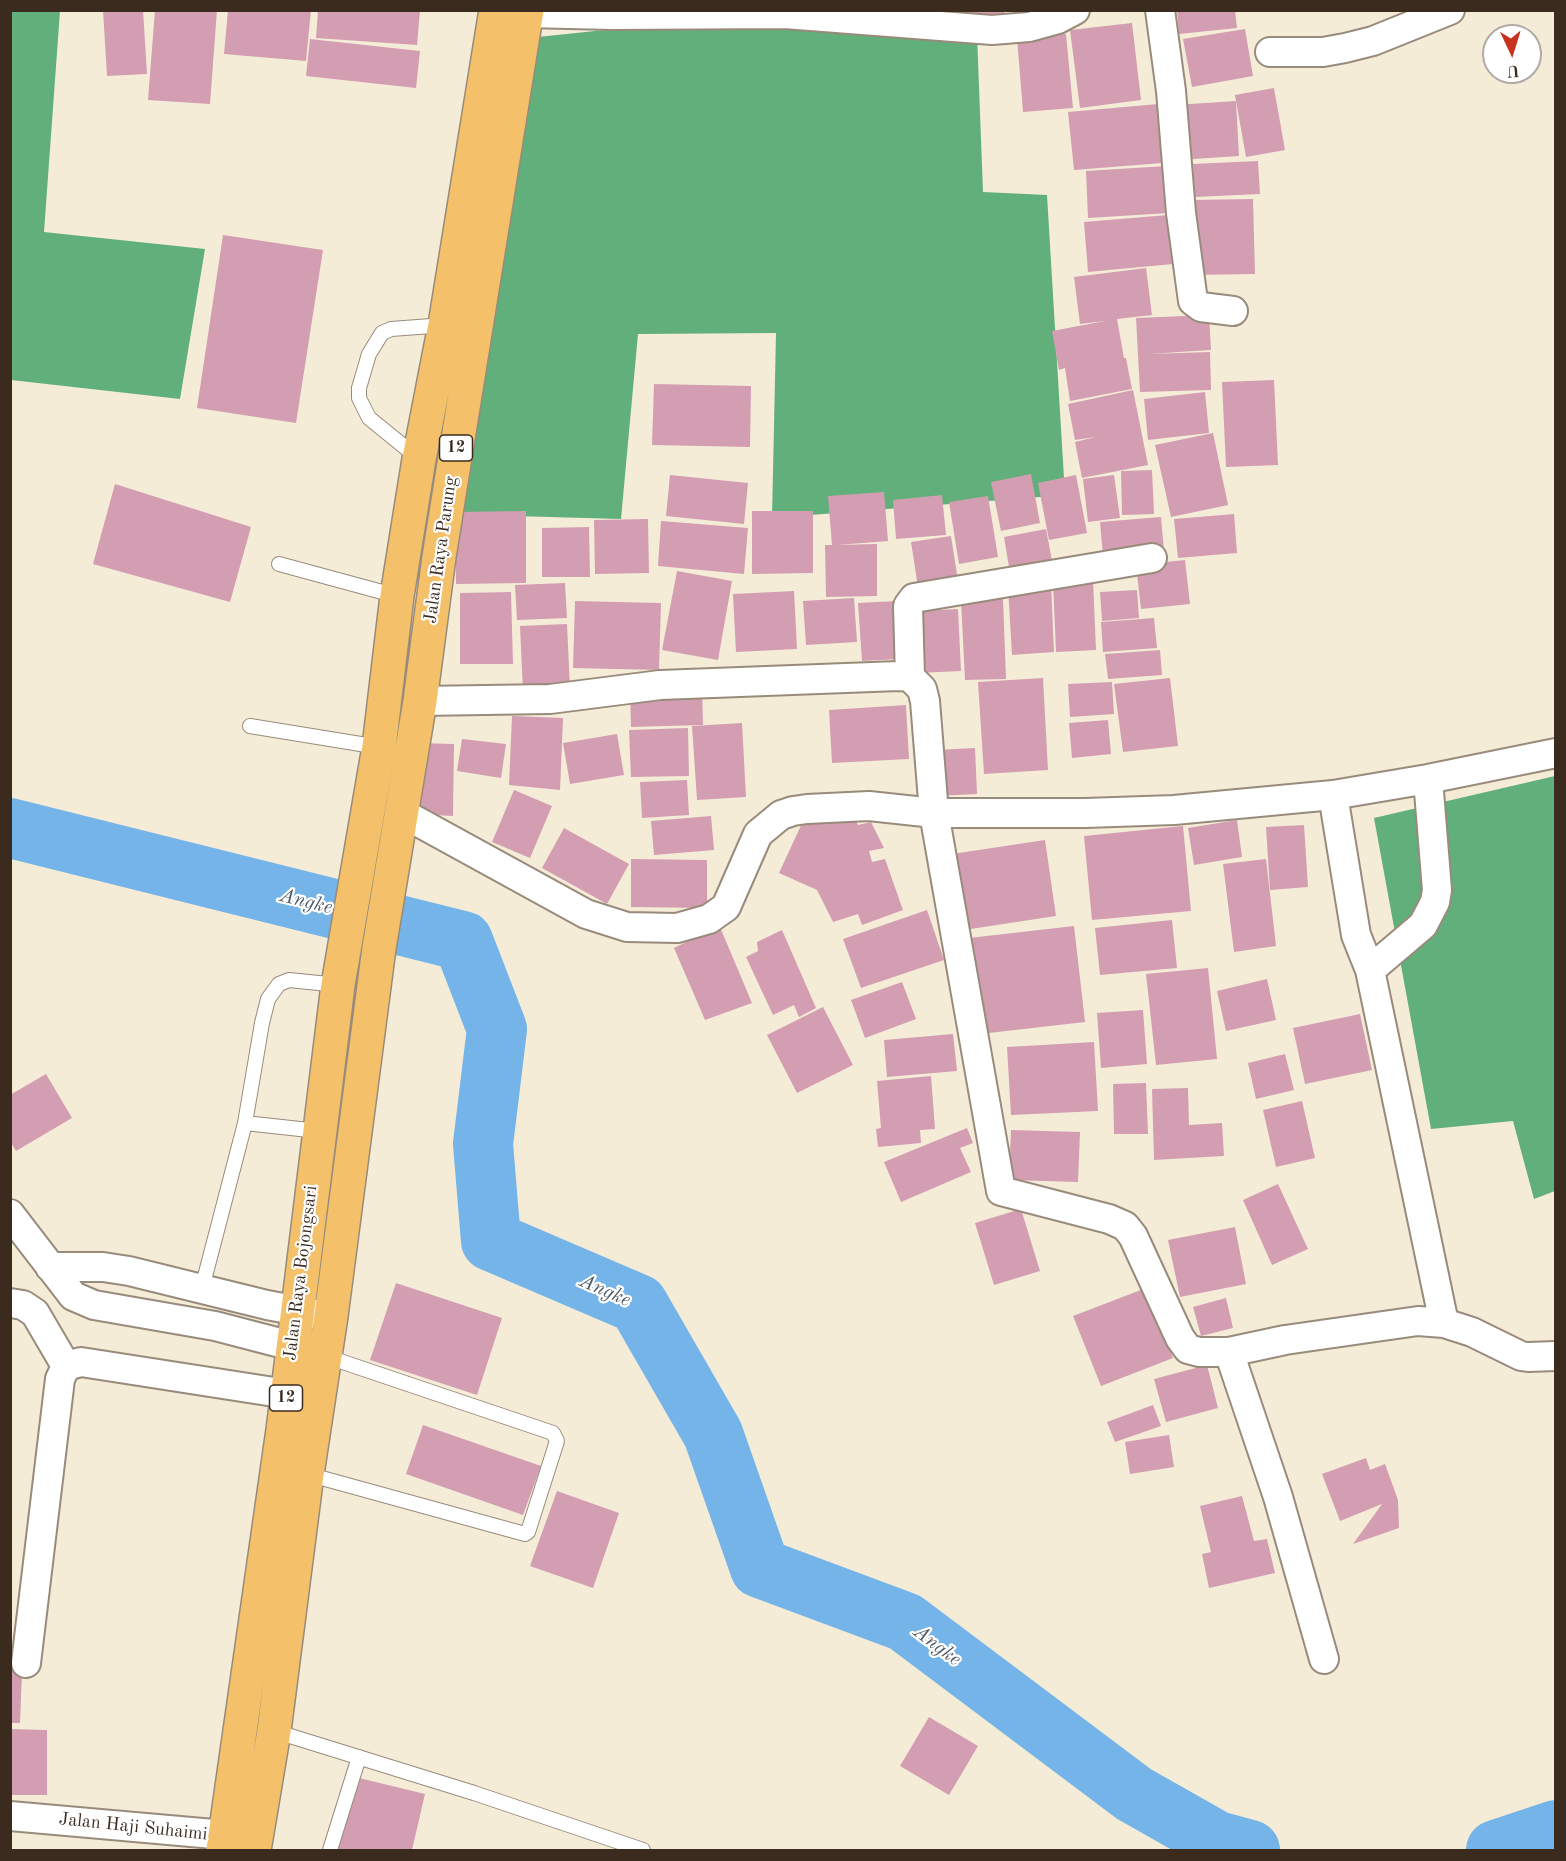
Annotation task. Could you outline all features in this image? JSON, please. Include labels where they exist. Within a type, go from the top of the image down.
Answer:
[{"type":"highway","name":"Jalan Raya Parung","points":[[379,948],[373,883],[379,747],[397,596],[419,459],[445,325],[516,11]]},
{"type":"highway","name":"Jalan Raya Parung","points":[[345,945],[402,813],[420,701],[516,11]]},
{"type":"highway","name":"Jalan Raya Bojongsari","points":[[240,1844],[287,1394],[318,1131],[345,945]]},
{"type":"highway","name":"Jalan Raya Bojongsari","points":[[240,1844],[274,1731],[379,948]]},
{"type":"street","points":[[516,11],[612,15],[785,14],[992,30],[1029,27],[1058,19],[1075,10]]},
{"type":"street","points":[[1160,10],[1171,91],[1181,213],[1193,301],[1202,307],[1233,311]]},
{"type":"street","points":[[1270,52],[1323,52],[1345,48],[1373,40],[1450,10]]},
{"type":"street","points":[[910,677],[908,606],[914,598],[1152,558]]},
{"type":"street","points":[[420,701],[550,699],[660,685],[910,677],[922,689],[925,701],[934,813],[1001,1191],[1109,1219],[1125,1226],[1133,1236],[1179,1338],[1188,1349],[1199,1352],[1229,1353],[1285,1340],[1418,1321],[1444,1323],[1480,1335],[1528,1358],[1556,1356]]},
{"type":"street","points":[[402,813],[586,914],[627,927],[677,928],[709,919],[726,907],[758,834],[781,815],[807,809],[869,806],[934,813],[1085,813],[1174,810],[1333,795],[1428,779],[1556,753]]},
{"type":"street","points":[[1370,970],[1423,925],[1435,902],[1437,890],[1428,779]]},
{"type":"street","points":[[1333,795],[1356,935],[1370,970],[1444,1323]]},
{"type":"street","points":[[10,1214],[73,1296],[94,1305],[215,1326],[325,1356]]},
{"type":"street","points":[[50,1267],[103,1267],[202,1288],[267,1305],[331,1316]]},
{"type":"street","points":[[10,1303],[23,1305],[35,1313],[66,1366]]},
{"type":"street","points":[[1229,1353],[1278,1497],[1324,1659]]},
{"type":"street","points":[[66,1366],[81,1362],[287,1394]]},
{"type":"street","points":[[26,1663],[60,1379],[66,1366]]},
{"type":"street","name":"Jalan Haji Suhaimi","points":[[10,1816],[240,1844]]},
{"type":"lane","points":[[419,459],[369,418],[359,398],[359,388],[369,354],[382,333],[391,329],[445,325]]},
{"type":"lane","points":[[279,564],[397,596]]},
{"type":"lane","points":[[250,726],[379,747]]},
{"type":"lane","points":[[202,1288],[245,1123],[268,999],[279,984],[289,980],[338,985]]},
{"type":"lane","points":[[245,1123],[318,1131]]},
{"type":"lane","points":[[307,1474],[525,1534],[528,1532],[557,1441],[553,1433],[325,1356]]},
{"type":"lane","points":[[274,1731],[643,1851]]},
{"type":"lane","points":[[330,1851],[359,1757]]},
{"type":"green space","points":[[11,10],[60,11],[44,232],[205,249],[180,399],[11,380]]},
{"type":"green space","points":[[691,21],[977,34],[983,192],[1047,195],[1065,495],[772,518],[776,333],[638,334],[621,519],[443,514],[509,40]]},
{"type":"green space","points":[[1555,776],[1555,1191],[1534,1199],[1513,1121],[1431,1129],[1374,818]]},
{"type":"building","points":[[103,10],[143,10],[147,74],[107,76]]},
{"type":"building","points":[[155,10],[217,10],[210,104],[148,100]]},
{"type":"building","points":[[228,10],[311,10],[306,61],[224,54]]},
{"type":"building","points":[[318,10],[420,10],[417,45],[316,38]]},
{"type":"building","points":[[946,10],[1004,10],[1005,16],[947,22]]},
{"type":"building","points":[[1177,10],[1235,10],[1237,28],[1179,34]]},
{"type":"building","points":[[1132,23],[1141,100],[1080,108],[1070,30]]},
{"type":"building","points":[[1245,29],[1253,76],[1192,87],[1183,39]]},
{"type":"building","points":[[1066,34],[1073,108],[1023,112],[1017,38]]},
{"type":"building","points":[[310,39],[420,51],[416,88],[306,76]]},
{"type":"building","points":[[1274,88],[1285,150],[1246,157],[1235,95]]},
{"type":"building","points":[[1236,101],[1239,156],[1178,160],[1174,105]]},
{"type":"building","points":[[1158,104],[1163,163],[1074,170],[1068,112]]},
{"type":"building","points":[[1258,161],[1260,194],[1195,197],[1193,164]]},
{"type":"building","points":[[1166,166],[1169,213],[1088,218],[1086,171]]},
{"type":"building","points":[[1253,199],[1255,274],[1193,275],[1192,200]]},
{"type":"building","points":[[1168,215],[1173,264],[1088,272],[1084,222]]},
{"type":"building","points":[[223,235],[323,250],[296,423],[197,408]]},
{"type":"building","points":[[1146,268],[1152,315],[1117,319],[1132,389],[1070,401],[1065,368],[1059,370],[1052,331],[1105,321],[1080,324],[1074,277]]},
{"type":"building","points":[[1209,315],[1211,350],[1148,354],[1210,352],[1211,390],[1140,392],[1136,318]]},
{"type":"building","points":[[1274,380],[1278,465],[1226,467],[1222,382]]},
{"type":"building","points":[[654,384],[751,386],[750,447],[652,445]]},
{"type":"building","points":[[1133,390],[1148,465],[1082,478],[1075,442],[1095,437],[1075,440],[1068,404]]},
{"type":"building","points":[[1205,392],[1209,433],[1148,440],[1144,399]]},
{"type":"building","points":[[1213,433],[1228,505],[1171,517],[1155,445]]},
{"type":"building","points":[[1152,470],[1154,514],[1122,515],[1121,471]]},
{"type":"building","points":[[1031,474],[1040,523],[1001,531],[991,482]]},
{"type":"building","points":[[670,475],[748,483],[744,524],[666,516]]},
{"type":"building","points":[[1076,475],[1087,533],[1049,540],[1038,483]]},
{"type":"building","points":[[1114,475],[1120,518],[1088,522],[1083,479]]},
{"type":"building","points":[[115,484],[251,527],[230,602],[93,564]]},
{"type":"building","points":[[884,492],[888,541],[837,545],[877,544],[877,596],[826,597],[825,545],[832,545],[828,496]]},
{"type":"building","points":[[942,495],[946,535],[896,539],[893,500]]},
{"type":"building","points":[[988,496],[998,557],[959,564],[949,502]]},
{"type":"building","points":[[526,511],[526,583],[456,584],[455,512]]},
{"type":"building","points":[[752,511],[813,511],[813,573],[752,574]]},
{"type":"building","points":[[1234,514],[1237,553],[1178,558],[1174,519]]},
{"type":"building","points":[[1161,517],[1164,551],[1103,556],[1100,522]]},
{"type":"building","points":[[648,519],[649,573],[595,574],[594,520]]},
{"type":"building","points":[[661,521],[748,528],[744,574],[658,566]]},
{"type":"building","points":[[589,527],[590,577],[542,577],[542,528]]},
{"type":"building","points":[[1046,529],[1053,566],[1010,573],[1004,537]]},
{"type":"building","points":[[951,536],[958,581],[918,587],[911,542]]},
{"type":"building","points":[[1185,560],[1190,604],[1141,609],[1136,565]]},
{"type":"building","points":[[677,571],[732,581],[718,660],[662,650]]},
{"type":"building","points":[[1093,580],[1096,650],[1056,652],[1053,582]]},
{"type":"building","points":[[565,583],[567,618],[517,620],[515,585]]},
{"type":"building","points":[[1051,584],[1054,652],[1012,655],[1008,587]]},
{"type":"building","points":[[1137,590],[1139,618],[1102,621],[1100,592]]},
{"type":"building","points":[[794,591],[797,649],[736,652],[733,594]]},
{"type":"building","points":[[511,592],[513,664],[460,664],[460,593]]},
{"type":"building","points":[[854,598],[857,642],[806,645],[803,601]]},
{"type":"building","points":[[1003,599],[1006,679],[965,680],[961,601]]},
{"type":"building","points":[[575,601],[661,603],[659,670],[573,668]]},
{"type":"building","points":[[896,601],[900,659],[862,661],[858,603]]},
{"type":"building","points":[[958,609],[961,671],[918,673],[916,611]]},
{"type":"building","points":[[1154,618],[1157,648],[1103,652],[1101,622]]},
{"type":"building","points":[[567,624],[570,689],[523,692],[520,626]]},
{"type":"building","points":[[1160,650],[1162,675],[1108,679],[1105,654]]},
{"type":"building","points":[[1043,678],[1048,770],[984,774],[978,682]]},
{"type":"building","points":[[1170,678],[1178,746],[1123,752],[1114,684]]},
{"type":"building","points":[[1112,682],[1114,714],[1070,717],[1068,684]]},
{"type":"building","points":[[702,687],[703,725],[631,727],[630,689]]},
{"type":"building","points":[[906,705],[909,759],[832,763],[829,710]]},
{"type":"building","points":[[512,716],[563,718],[560,790],[509,785]]},
{"type":"building","points":[[1108,720],[1111,754],[1072,758],[1069,723]]},
{"type":"building","points":[[742,723],[746,797],[697,800],[692,726]]},
{"type":"building","points":[[688,728],[689,776],[631,777],[629,730]]},
{"type":"building","points":[[617,734],[624,775],[570,784],[563,743]]},
{"type":"building","points":[[462,739],[506,744],[501,778],[457,771]]},
{"type":"building","points":[[418,743],[454,744],[453,816],[416,814]]},
{"type":"building","points":[[975,748],[977,794],[936,796],[934,750]]},
{"type":"building","points":[[687,780],[689,815],[642,818],[640,782]]},
{"type":"building","points":[[514,790],[552,806],[530,858],[492,842]]},
{"type":"building","points":[[853,814],[858,825],[871,822],[884,848],[869,851],[872,862],[885,859],[903,910],[862,925],[858,914],[833,922],[817,890],[779,873],[804,819]]},
{"type":"building","points":[[711,816],[714,850],[654,855],[651,821]]},
{"type":"building","points":[[1237,820],[1242,857],[1194,865],[1188,828]]},
{"type":"building","points":[[1304,825],[1308,887],[1270,890],[1266,827]]},
{"type":"building","points":[[1183,826],[1191,911],[1092,920],[1084,836]]},
{"type":"building","points":[[564,828],[629,864],[607,904],[542,868]]},
{"type":"building","points":[[1045,840],[1056,916],[964,930],[952,854]]},
{"type":"building","points":[[631,859],[707,860],[707,908],[631,907]]},
{"type":"building","points":[[1266,859],[1276,946],[1234,952],[1223,864]]},
{"type":"building","points":[[927,910],[944,960],[861,988],[843,939]]},
{"type":"building","points":[[1172,920],[1177,968],[1100,975],[1095,928]]},
{"type":"building","points":[[1074,926],[1085,1022],[980,1034],[969,938]]},
{"type":"building","points":[[720,927],[752,1003],[705,1020],[674,948],[686,942],[680,932]]},
{"type":"building","points":[[782,930],[816,1008],[799,1017],[794,1005],[773,1015],[746,957],[758,951],[757,942]]},
{"type":"building","points":[[1208,968],[1217,1059],[1156,1065],[1146,974]]},
{"type":"building","points":[[1267,979],[1276,1020],[1226,1031],[1217,991]]},
{"type":"building","points":[[902,982],[916,1019],[865,1038],[851,1000]]},
{"type":"building","points":[[823,1007],[853,1065],[797,1093],[767,1035]]},
{"type":"building","points":[[1143,1010],[1147,1064],[1101,1068],[1097,1013]]},
{"type":"building","points":[[1360,1014],[1372,1070],[1305,1084],[1293,1028]]},
{"type":"building","points":[[953,1034],[957,1071],[887,1077],[884,1040]]},
{"type":"building","points":[[1094,1042],[1098,1111],[1011,1115],[1007,1047]]},
{"type":"building","points":[[1285,1054],[1294,1090],[1256,1099],[1248,1063]]},
{"type":"building","points":[[46,1074],[72,1118],[16,1151],[10,1141],[10,1095]]},
{"type":"building","points":[[931,1076],[935,1129],[920,1130],[921,1143],[878,1147],[876,1129],[881,1128],[877,1081]]},
{"type":"building","points":[[1146,1083],[1148,1134],[1114,1134],[1113,1084]]},
{"type":"building","points":[[1188,1088],[1189,1125],[1222,1123],[1224,1156],[1154,1160],[1152,1089]]},
{"type":"building","points":[[1302,1101],[1315,1158],[1276,1167],[1263,1110]]},
{"type":"building","points":[[967,1128],[973,1143],[960,1148],[971,1172],[901,1202],[884,1162]]},
{"type":"building","points":[[1011,1130],[1080,1132],[1078,1182],[1009,1180]]},
{"type":"building","points":[[1278,1184],[1308,1249],[1272,1265],[1243,1200]]},
{"type":"building","points":[[1021,1209],[1040,1271],[994,1285],[975,1223]]},
{"type":"building","points":[[1235,1227],[1246,1284],[1180,1297],[1168,1240]]},
{"type":"building","points":[[396,1283],[502,1318],[477,1395],[370,1360]]},
{"type":"building","points":[[1146,1288],[1173,1358],[1101,1386],[1073,1316]]},
{"type":"building","points":[[1226,1298],[1233,1328],[1201,1336],[1193,1307]]},
{"type":"building","points":[[1207,1365],[1218,1408],[1166,1422],[1154,1379]]},
{"type":"building","points":[[1153,1405],[1161,1426],[1115,1442],[1107,1422]]},
{"type":"building","points":[[423,1425],[541,1466],[523,1515],[406,1474]]},
{"type":"building","points":[[1169,1435],[1174,1467],[1130,1474],[1125,1442]]},
{"type":"building","points":[[1366,1458],[1370,1470],[1385,1464],[1398,1500],[1399,1528],[1353,1544],[1382,1504],[1340,1521],[1322,1474]]},
{"type":"building","points":[[557,1491],[619,1513],[593,1588],[530,1566]]},
{"type":"building","points":[[1242,1496],[1254,1541],[1267,1539],[1275,1573],[1209,1588],[1202,1554],[1211,1552],[1200,1506]]},
{"type":"building","points":[[10,1648],[23,1649],[20,1723],[10,1723]]},
{"type":"building","points":[[929,1717],[978,1746],[949,1795],[900,1766]]},
{"type":"building","points":[[10,1729],[47,1730],[47,1795],[10,1795]]},
{"type":"building","points":[[355,1777],[425,1794],[412,1850],[337,1850]]},
{"type":"waterway","name":"Angke","points":[[10,828],[463,941],[497,1029],[483,1144],[491,1241],[638,1304],[713,1434],[760,1568],[905,1622],[1134,1794],[1217,1841],[1250,1850]]},
{"type":"waterway","name":"Angke","points":[[1496,1850],[1556,1830]]}]
